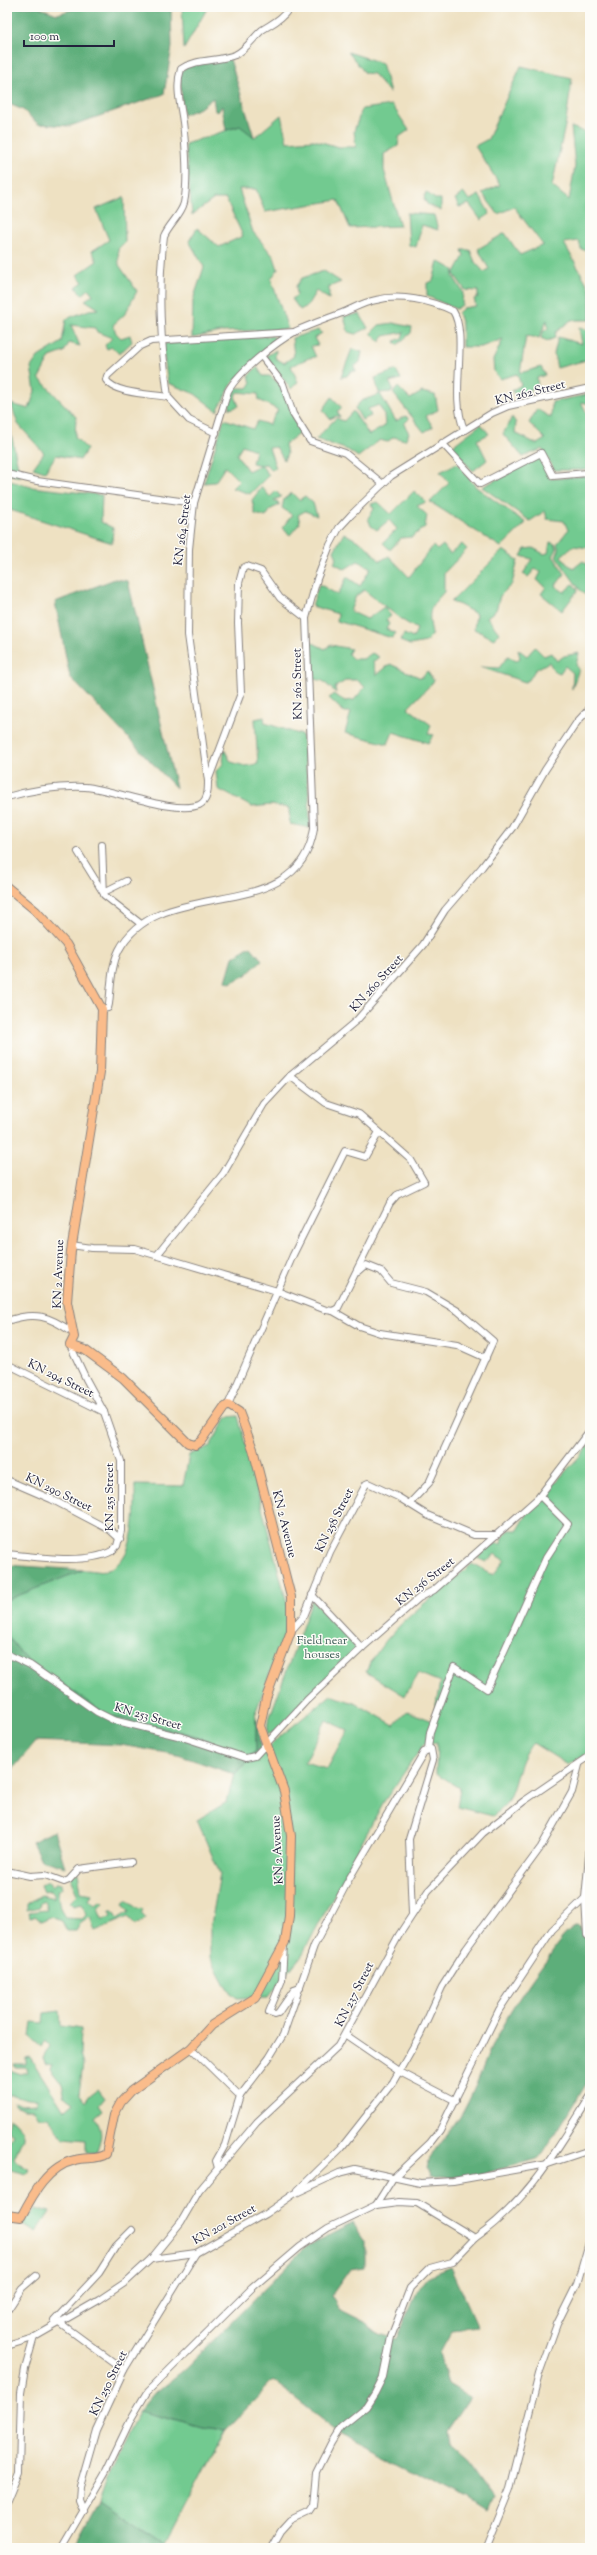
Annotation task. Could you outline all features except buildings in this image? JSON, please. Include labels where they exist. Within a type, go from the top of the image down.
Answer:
[{"type":"main road","points":[[7,886],[42,916],[66,944],[102,1009]]},
{"type":"main road","name":"KN 2 Avenue","points":[[70,1345],[74,1337],[67,1302],[71,1245],[100,1072],[102,1009]]},
{"type":"main road","points":[[70,1345],[85,1350],[123,1378],[188,1443],[195,1445],[201,1441],[224,1408],[228,1405]]},
{"type":"main road","name":"KN 2 Avenue","points":[[7,2215],[20,2217],[46,2178],[66,2162],[95,2158],[106,2154],[114,2115],[120,2102],[131,2092],[191,2048],[212,2025],[255,1998],[285,1942],[291,1896],[291,1836],[284,1790],[260,1726],[261,1717],[291,1631],[291,1597],[271,1512],[242,1419],[239,1412],[228,1405]]},
{"type":"street","points":[[216,433],[189,420],[168,397],[161,340],[159,288],[164,236],[182,208],[185,195],[184,132],[178,98],[181,69],[189,63],[234,55],[241,52],[263,30],[284,16],[287,11],[286,7]]},
{"type":"street","name":"KN 264 Street","points":[[7,797],[52,788],[86,787],[162,804],[191,807],[204,801],[208,793],[208,781],[188,635],[189,556],[194,503],[224,402],[232,384],[262,356],[295,332],[375,300],[391,298],[428,301],[453,311],[459,327],[458,414],[464,429]]},
{"type":"street","points":[[168,397],[139,394],[111,386],[106,380],[140,346],[161,340],[295,332]]},
{"type":"street","points":[[262,356],[283,384],[292,414],[310,441],[345,453],[383,484]]},
{"type":"street","name":"KN 262 Street","points":[[102,1009],[108,1008],[114,962],[118,951],[141,924],[154,915],[170,909],[266,888],[285,876],[307,854],[314,828],[309,737],[306,618],[317,579],[339,528],[383,484],[464,429],[508,406],[590,388]]},
{"type":"street","points":[[442,443],[480,484],[541,453],[553,476],[587,473],[590,475]]},
{"type":"street","points":[[7,474],[37,481],[194,503]]},
{"type":"street","points":[[208,781],[241,693],[238,623],[239,583],[243,568],[248,566],[261,571],[280,598],[306,618]]},
{"type":"street","name":"KN 260 Street","points":[[157,1255],[223,1174],[264,1104],[290,1076],[357,1020],[402,972],[423,945],[445,910],[482,867],[512,828],[545,770],[577,722],[590,708]]},
{"type":"street","points":[[102,845],[104,894]]},
{"type":"street","points":[[78,852],[104,894],[141,924]]},
{"type":"street","points":[[104,894],[126,880]]},
{"type":"street","points":[[290,1076],[326,1103],[359,1114],[411,1160],[424,1182],[397,1195],[390,1203],[340,1304],[333,1311]]},
{"type":"street","points":[[228,1405],[293,1255],[344,1151],[365,1157],[379,1132]]},
{"type":"street","points":[[71,1245],[92,1248],[130,1248],[157,1255],[277,1291],[333,1311],[359,1326],[380,1334],[457,1345],[486,1358]]},
{"type":"street","points":[[355,1274],[366,1264],[381,1271],[391,1282],[426,1292],[458,1311],[493,1341],[429,1483],[409,1504]]},
{"type":"street","points":[[7,1321],[18,1317],[40,1316],[50,1318],[72,1332]]},
{"type":"street","name":"KN 255 Street","points":[[7,1554],[63,1558],[95,1557],[112,1551],[120,1539],[121,1462],[104,1412],[70,1345]]},
{"type":"street","name":"KN 294 Street","points":[[7,1364],[104,1412]]},
{"type":"street","name":"KN 256 Street","points":[[268,1744],[307,1700],[362,1648],[418,1598],[434,1590],[540,1496],[590,1430]]},
{"type":"street","name":"KN 290 Street","points":[[7,1480],[51,1500],[110,1530],[120,1539]]},
{"type":"street","name":"KN 258 Street","points":[[291,1631],[304,1616],[333,1546],[366,1484],[368,1483],[427,1515],[474,1535],[497,1535]]},
{"type":"street","points":[[218,2168],[216,2161],[225,2145],[240,2096],[277,2046],[300,1988],[314,1946],[348,1879],[424,1752],[428,1749],[430,1732],[454,1667],[487,1689],[546,1558],[568,1524],[540,1496]]},
{"type":"street","points":[[312,1595],[362,1648]]},
{"type":"street","name":"KN 253 Street","points":[[7,1654],[30,1665],[97,1712],[112,1720],[182,1737],[246,1758],[255,1756],[268,1744]]},
{"type":"street","points":[[412,1914],[409,1838],[433,1760],[434,1752],[428,1749]]},
{"type":"street","name":"KN 237 Street","points":[[151,2259],[181,2222],[199,2191],[257,2122],[294,2086],[321,2064],[346,2035],[380,1968],[412,1914],[428,1891],[483,1833],[530,1796],[590,1756]]},
{"type":"street","points":[[294,2194],[341,2148],[400,2072],[442,1987],[466,1949],[541,1847],[572,1792],[578,1765]]},
{"type":"street","points":[[590,1845],[585,1898],[586,1935],[590,1939]]},
{"type":"street","points":[[7,1871],[30,1876],[45,1875],[64,1882],[69,1880],[79,1869],[131,1862]]},
{"type":"street","points":[[376,2205],[394,2178],[430,2143],[456,2101],[499,2010],[552,1930],[585,1898]]},
{"type":"street","points":[[285,1942],[282,1980],[269,2012],[275,2014],[278,2013],[294,1990],[300,1988]]},
{"type":"street","points":[[346,2035],[400,2072],[456,2101]]},
{"type":"street","points":[[191,2048],[240,2096]]},
{"type":"street","points":[[271,2548],[280,2532],[290,2521],[309,2512],[312,2506],[316,2473],[331,2443],[341,2427],[366,2407],[375,2393],[383,2377],[391,2337],[410,2288],[430,2268],[452,2262],[475,2238],[501,2220],[548,2164],[590,2096]]},
{"type":"street","name":"KN 201 Street","points":[[151,2259],[196,2253],[265,2214],[294,2194],[323,2180],[355,2169],[420,2183],[453,2181],[548,2164],[590,2150]]},
{"type":"street","points":[[61,2548],[106,2472],[132,2417],[147,2392],[252,2288],[300,2248],[328,2228],[376,2205],[399,2202],[417,2203],[475,2238]]},
{"type":"street","points":[[57,2322],[99,2273],[116,2246],[132,2230]]},
{"type":"street","points":[[486,2548],[510,2489],[539,2374],[557,2324],[577,2284],[590,2239]]},
{"type":"street","name":"KN 250 Street","points":[[84,2511],[79,2499],[82,2479],[96,2430],[124,2370],[196,2253]]},
{"type":"street","points":[[7,2346],[33,2338],[57,2322],[126,2282],[151,2259]]},
{"type":"street","points":[[7,2311],[22,2288],[36,2276]]},
{"type":"street","points":[[57,2322],[124,2370]]},
{"type":"street","points":[[7,2500],[19,2472],[21,2393],[33,2338]]},
{"type":"green space","points":[[7,7],[38,7],[57,14],[81,7],[171,7],[172,47],[164,94],[70,126],[38,124],[23,110],[7,103]]},
{"type":"green space","points":[[182,7],[208,7],[184,49]]},
{"type":"green space","points":[[348,52],[382,63],[390,93],[373,74],[365,73]]},
{"type":"green space","points":[[229,56],[254,137],[240,126],[226,130],[222,106],[218,112],[215,111],[213,98],[200,108],[183,115],[180,76],[183,70],[200,60]]},
{"type":"green space","points":[[521,66],[572,78],[566,121],[552,186],[569,200],[575,166],[571,127],[590,134],[590,252],[581,249],[579,241],[564,243],[590,289],[590,320],[571,320],[556,332],[555,338],[547,341],[541,338],[544,330],[548,329],[547,320],[539,338],[526,336],[520,373],[541,367],[545,375],[537,378],[538,388],[530,389],[530,394],[516,397],[512,390],[521,385],[517,374],[500,379],[494,372],[493,360],[503,339],[481,347],[462,347],[462,325],[458,313],[463,308],[476,306],[474,299],[478,297],[478,291],[465,290],[454,274],[464,256],[462,250],[470,250],[475,262],[484,272],[489,269],[478,249],[505,233],[520,255],[543,245],[514,207],[498,214],[482,193],[500,185],[475,146],[488,139]]},
{"type":"green space","points":[[392,105],[409,130],[399,137],[398,146],[384,154],[384,170],[400,226],[350,228],[338,200],[265,212],[256,189],[239,189],[253,232],[274,257],[278,269],[271,279],[288,329],[221,332],[192,338],[193,300],[204,267],[189,241],[197,228],[219,247],[243,236],[226,199],[214,199],[192,215],[185,144],[240,126],[255,137],[281,115],[287,142],[314,140],[339,147],[356,147],[354,131],[362,109]]},
{"type":"green space","points":[[426,192],[435,199],[441,199],[441,211],[427,204],[424,198]]},
{"type":"green space","points":[[463,193],[470,200],[479,195],[490,214],[481,220],[469,204],[459,207],[455,199]]},
{"type":"green space","points":[[124,197],[125,242],[118,249],[119,265],[137,291],[125,314],[113,325],[116,333],[121,338],[130,335],[132,342],[119,354],[112,347],[107,349],[105,345],[112,338],[97,332],[95,328],[71,325],[80,346],[69,343],[64,352],[50,357],[39,378],[76,417],[75,437],[87,449],[80,460],[56,455],[45,472],[33,468],[44,453],[18,424],[11,404],[29,409],[35,391],[31,367],[38,357],[62,342],[66,319],[89,310],[99,309],[85,300],[93,295],[89,289],[82,295],[76,287],[83,282],[77,275],[97,261],[92,251],[109,240],[96,209]]},
{"type":"green space","points":[[407,213],[434,215],[438,230],[422,225],[416,247],[409,245]]},
{"type":"green space","points":[[438,261],[454,270],[453,276],[463,292],[462,305],[456,309],[427,296],[427,283],[433,281]]},
{"type":"green space","points":[[324,271],[341,282],[329,287],[329,299],[316,291],[307,306],[300,310],[292,299],[297,295],[296,286],[302,278]]},
{"type":"green space","points":[[360,314],[368,328],[356,334],[348,332],[344,316]]},
{"type":"green space","points":[[393,323],[412,327],[411,333],[397,345],[395,341],[402,338],[404,332],[384,336],[380,342],[371,333],[379,325]]},
{"type":"green space","points":[[579,328],[589,330],[590,359],[557,368],[554,354],[558,337],[582,344]]},
{"type":"green space","points":[[318,330],[322,333],[314,338],[318,345],[311,346],[316,357],[309,358],[291,366],[298,382],[291,389],[266,356],[276,350],[275,358],[284,363],[294,356],[292,338]]},
{"type":"green space","points":[[272,336],[276,339],[232,384],[217,411],[195,394],[168,383],[162,344]]},
{"type":"green space","points":[[352,349],[362,352],[360,362],[354,367],[356,371],[351,371],[347,376],[341,377]]},
{"type":"green space","points":[[257,367],[263,376],[270,376],[281,385],[300,433],[285,444],[287,454],[284,460],[276,447],[269,448],[276,468],[271,470],[266,464],[261,465],[269,475],[250,494],[232,488],[239,481],[225,467],[215,482],[204,483],[224,419],[253,429],[258,421],[269,425],[278,410],[259,400],[258,394],[238,392],[235,396],[239,406],[230,409],[229,400],[226,401],[234,386],[236,388],[248,388],[251,384],[249,375]],"holes":[[[242,445],[255,450],[252,463],[260,465],[248,471],[237,455]]]},
{"type":"green space","points":[[396,370],[401,379],[389,382],[393,388],[391,392],[379,393],[375,378]]},
{"type":"green space","points":[[398,387],[410,399],[422,392],[435,395],[438,410],[426,416],[433,427],[424,432],[393,393]]},
{"type":"green space","points":[[380,394],[396,421],[406,416],[409,419],[404,424],[409,433],[405,440],[394,437],[387,442],[380,440],[358,457],[348,450],[316,439],[336,418],[344,421],[353,411],[369,435],[385,426],[384,415],[379,405],[368,409],[371,416],[362,420],[355,408],[361,401]]},
{"type":"green space","points":[[590,394],[590,404],[581,402],[590,419],[590,470],[554,470],[542,449],[523,457],[503,434],[512,417],[516,423],[515,433],[537,444],[545,439],[529,423],[537,409],[551,418],[552,402]]},
{"type":"green space","points":[[332,397],[342,408],[337,411],[340,417],[336,416],[330,419],[323,410]]},
{"type":"green space","points":[[7,414],[20,477],[7,474]]},
{"type":"green space","points":[[481,424],[489,434],[477,440],[487,460],[473,471],[451,447]]},
{"type":"green space","points":[[542,456],[550,479],[586,476],[590,480],[590,548],[573,546],[561,556],[567,564],[574,568],[583,561],[590,567],[590,599],[580,590],[556,556],[559,550],[557,544],[568,530],[564,521],[547,519],[545,511],[530,521],[482,487]]},
{"type":"green space","points":[[457,463],[476,487],[526,523],[501,547],[430,502],[449,483],[440,472]]},
{"type":"green space","points":[[7,480],[31,487],[102,495],[101,522],[113,528],[112,543],[7,509]]},
{"type":"green space","points":[[262,487],[270,497],[276,491],[281,497],[274,500],[280,505],[271,509],[266,517],[255,514],[252,500]]},
{"type":"green space","points":[[414,491],[426,502],[417,506],[427,515],[425,527],[412,537],[401,538],[390,550],[383,543],[397,529],[389,520],[377,530],[371,526],[368,518],[374,509],[371,504],[378,502],[391,514]]},
{"type":"green space","points":[[292,493],[299,500],[305,496],[313,503],[317,516],[305,511],[298,515],[300,523],[290,535],[282,528],[292,515],[282,508],[284,499]]},
{"type":"green space","points":[[344,533],[365,545],[380,561],[389,556],[409,577],[433,546],[437,550],[443,545],[450,554],[462,544],[467,549],[444,573],[444,592],[435,602],[430,611],[432,634],[426,642],[410,645],[400,641],[404,634],[413,638],[417,629],[402,620],[364,590],[356,596],[350,611],[367,619],[384,607],[391,616],[386,620],[389,624],[386,629],[396,633],[392,638],[337,621],[338,614],[312,606],[319,584],[338,595],[347,577],[360,586],[371,568],[358,561],[345,569],[334,563],[337,558],[334,551]]},
{"type":"green space","points":[[550,542],[555,544],[557,549],[553,556],[565,574],[555,586],[564,592],[573,584],[578,590],[562,611],[541,594],[546,587],[537,580],[541,572],[535,569],[528,577],[523,574],[532,559],[521,556],[525,549],[533,548],[544,554],[548,553]]},
{"type":"green space","points":[[503,550],[518,560],[512,584],[500,596],[496,610],[487,617],[499,633],[494,639],[474,629],[476,614],[451,602]]},
{"type":"green space","points":[[115,579],[128,581],[176,788],[70,677],[55,602]]},
{"type":"green space","points":[[311,642],[325,649],[331,645],[351,649],[348,654],[353,659],[363,659],[372,653],[379,657],[373,662],[377,675],[390,664],[421,678],[427,671],[434,681],[408,708],[431,725],[428,734],[434,735],[428,743],[393,732],[388,744],[345,733],[351,712],[344,712],[329,698],[333,694],[345,701],[354,700],[365,687],[357,680],[347,680],[335,687],[336,693],[323,681],[310,678]]},
{"type":"green space","points":[[535,647],[544,656],[551,653],[557,661],[564,656],[579,653],[576,665],[579,669],[572,689],[573,673],[565,666],[560,673],[554,671],[549,662],[535,670],[529,680],[525,682],[480,667],[499,668],[508,656],[516,661],[520,658],[518,649],[527,656]]},
{"type":"green space","points":[[264,717],[265,723],[302,735],[309,793],[310,828],[290,824],[289,808],[271,805],[252,807],[218,789],[216,771],[223,764],[224,749],[231,762],[245,766],[258,764],[255,719]]},
{"type":"green space","points":[[250,946],[262,960],[246,975],[230,983],[226,981],[233,957]]},
{"type":"green space","points":[[238,1416],[289,1611],[287,1627],[256,1711],[256,1751],[241,1763],[232,1750],[193,1735],[119,1719],[90,1705],[24,1657],[7,1635],[7,1600],[81,1571],[105,1571],[115,1566],[129,1547],[134,1521],[135,1485],[183,1486],[189,1455],[210,1446],[227,1417]]},
{"type":"green space","points":[[590,1445],[590,1751],[568,1765],[533,1743],[524,1755],[508,1800],[493,1816],[457,1807],[460,1788],[436,1773],[437,1743],[424,1744],[383,1803],[302,1955],[268,1997],[238,1998],[227,1989],[210,1957],[210,1930],[220,1874],[197,1820],[227,1802],[234,1774],[331,1695],[357,1704],[394,1725],[407,1711],[433,1721],[440,1682],[418,1673],[405,1696],[366,1672],[386,1640],[399,1626],[472,1564],[493,1575],[505,1560],[495,1554],[486,1562],[477,1558],[490,1546],[494,1544],[501,1544],[502,1538],[509,1530],[518,1530],[529,1511]],"holes":[[[326,1720],[348,1730],[327,1769],[305,1762]]]},
{"type":"green space","points":[[7,1565],[83,1570],[7,1600]]},
{"type":"green space","name":"Field near houses","points":[[312,1600],[359,1647],[274,1732],[267,1735],[268,1722]]},
{"type":"green space","points":[[7,1635],[24,1657],[106,1714],[193,1735],[232,1750],[241,1763],[256,1751],[256,1711],[261,1751],[234,1774],[178,1755],[121,1745],[36,1741],[7,1776]]},
{"type":"green space","points":[[54,1831],[65,1867],[41,1860],[32,1842]]},
{"type":"green space","points":[[78,1873],[81,1892],[91,1894],[88,1900],[95,1905],[100,1901],[103,1903],[98,1909],[102,1919],[111,1917],[110,1912],[113,1912],[117,1919],[129,1912],[123,1904],[126,1900],[138,1909],[141,1908],[143,1910],[141,1913],[146,1919],[135,1924],[128,1917],[95,1931],[90,1917],[80,1924],[76,1931],[67,1931],[62,1921],[50,1917],[41,1921],[35,1916],[30,1917],[29,1912],[48,1910],[45,1901],[41,1903],[40,1907],[27,1910],[27,1904],[41,1895],[54,1898],[54,1894],[50,1891],[43,1892],[40,1885],[48,1881],[52,1887],[57,1883],[61,1884],[62,1888],[57,1891],[61,1909],[66,1918],[82,1919],[87,1914],[81,1904],[73,1906],[70,1902],[78,1894],[70,1876]]},
{"type":"green space","points":[[577,1926],[583,1930],[584,1936],[590,1944],[590,2078],[543,2154],[536,2159],[469,2176],[442,2177],[430,2175],[427,2168],[433,2152],[464,2110],[493,2043],[506,2020],[526,1988],[558,1943],[568,1932]]},
{"type":"green space","points":[[60,2011],[61,2026],[81,2029],[80,2055],[83,2065],[79,2094],[85,2102],[90,2095],[98,2089],[105,2098],[99,2105],[103,2111],[95,2118],[101,2132],[96,2154],[86,2153],[86,2140],[64,2138],[48,2117],[39,2117],[34,2109],[23,2109],[15,2105],[15,2102],[21,2105],[37,2104],[37,2099],[7,2095],[7,2069],[21,2074],[28,2072],[26,2067],[15,2067],[14,2064],[26,2064],[26,2058],[30,2057],[64,2111],[73,2103],[65,2097],[62,2083],[51,2069],[53,2065],[46,2064],[43,2058],[50,2046],[46,2041],[41,2047],[30,2037],[32,2022],[43,2023],[44,2013]]},
{"type":"green space","points":[[9,2118],[14,2120],[23,2130],[23,2138],[14,2158],[17,2162],[30,2170],[27,2174],[7,2169],[7,2145],[13,2134],[7,2130]]},
{"type":"green space","points":[[35,2208],[50,2212],[36,2233],[22,2224]]},
{"type":"green space","points":[[353,2223],[365,2241],[365,2267],[350,2269],[331,2296],[339,2309],[365,2322],[379,2334],[397,2339],[417,2291],[429,2276],[451,2267],[478,2327],[452,2330],[440,2352],[448,2384],[470,2397],[447,2431],[449,2444],[471,2464],[494,2497],[488,2511],[468,2498],[340,2433],[273,2381],[225,2431],[203,2428],[140,2411],[156,2392],[185,2369],[306,2247]]},
{"type":"green space","points":[[140,2411],[203,2428],[225,2431],[165,2546],[99,2501],[109,2470]]},
{"type":"green space","points":[[99,2501],[165,2546],[164,2548],[74,2548]]}]
